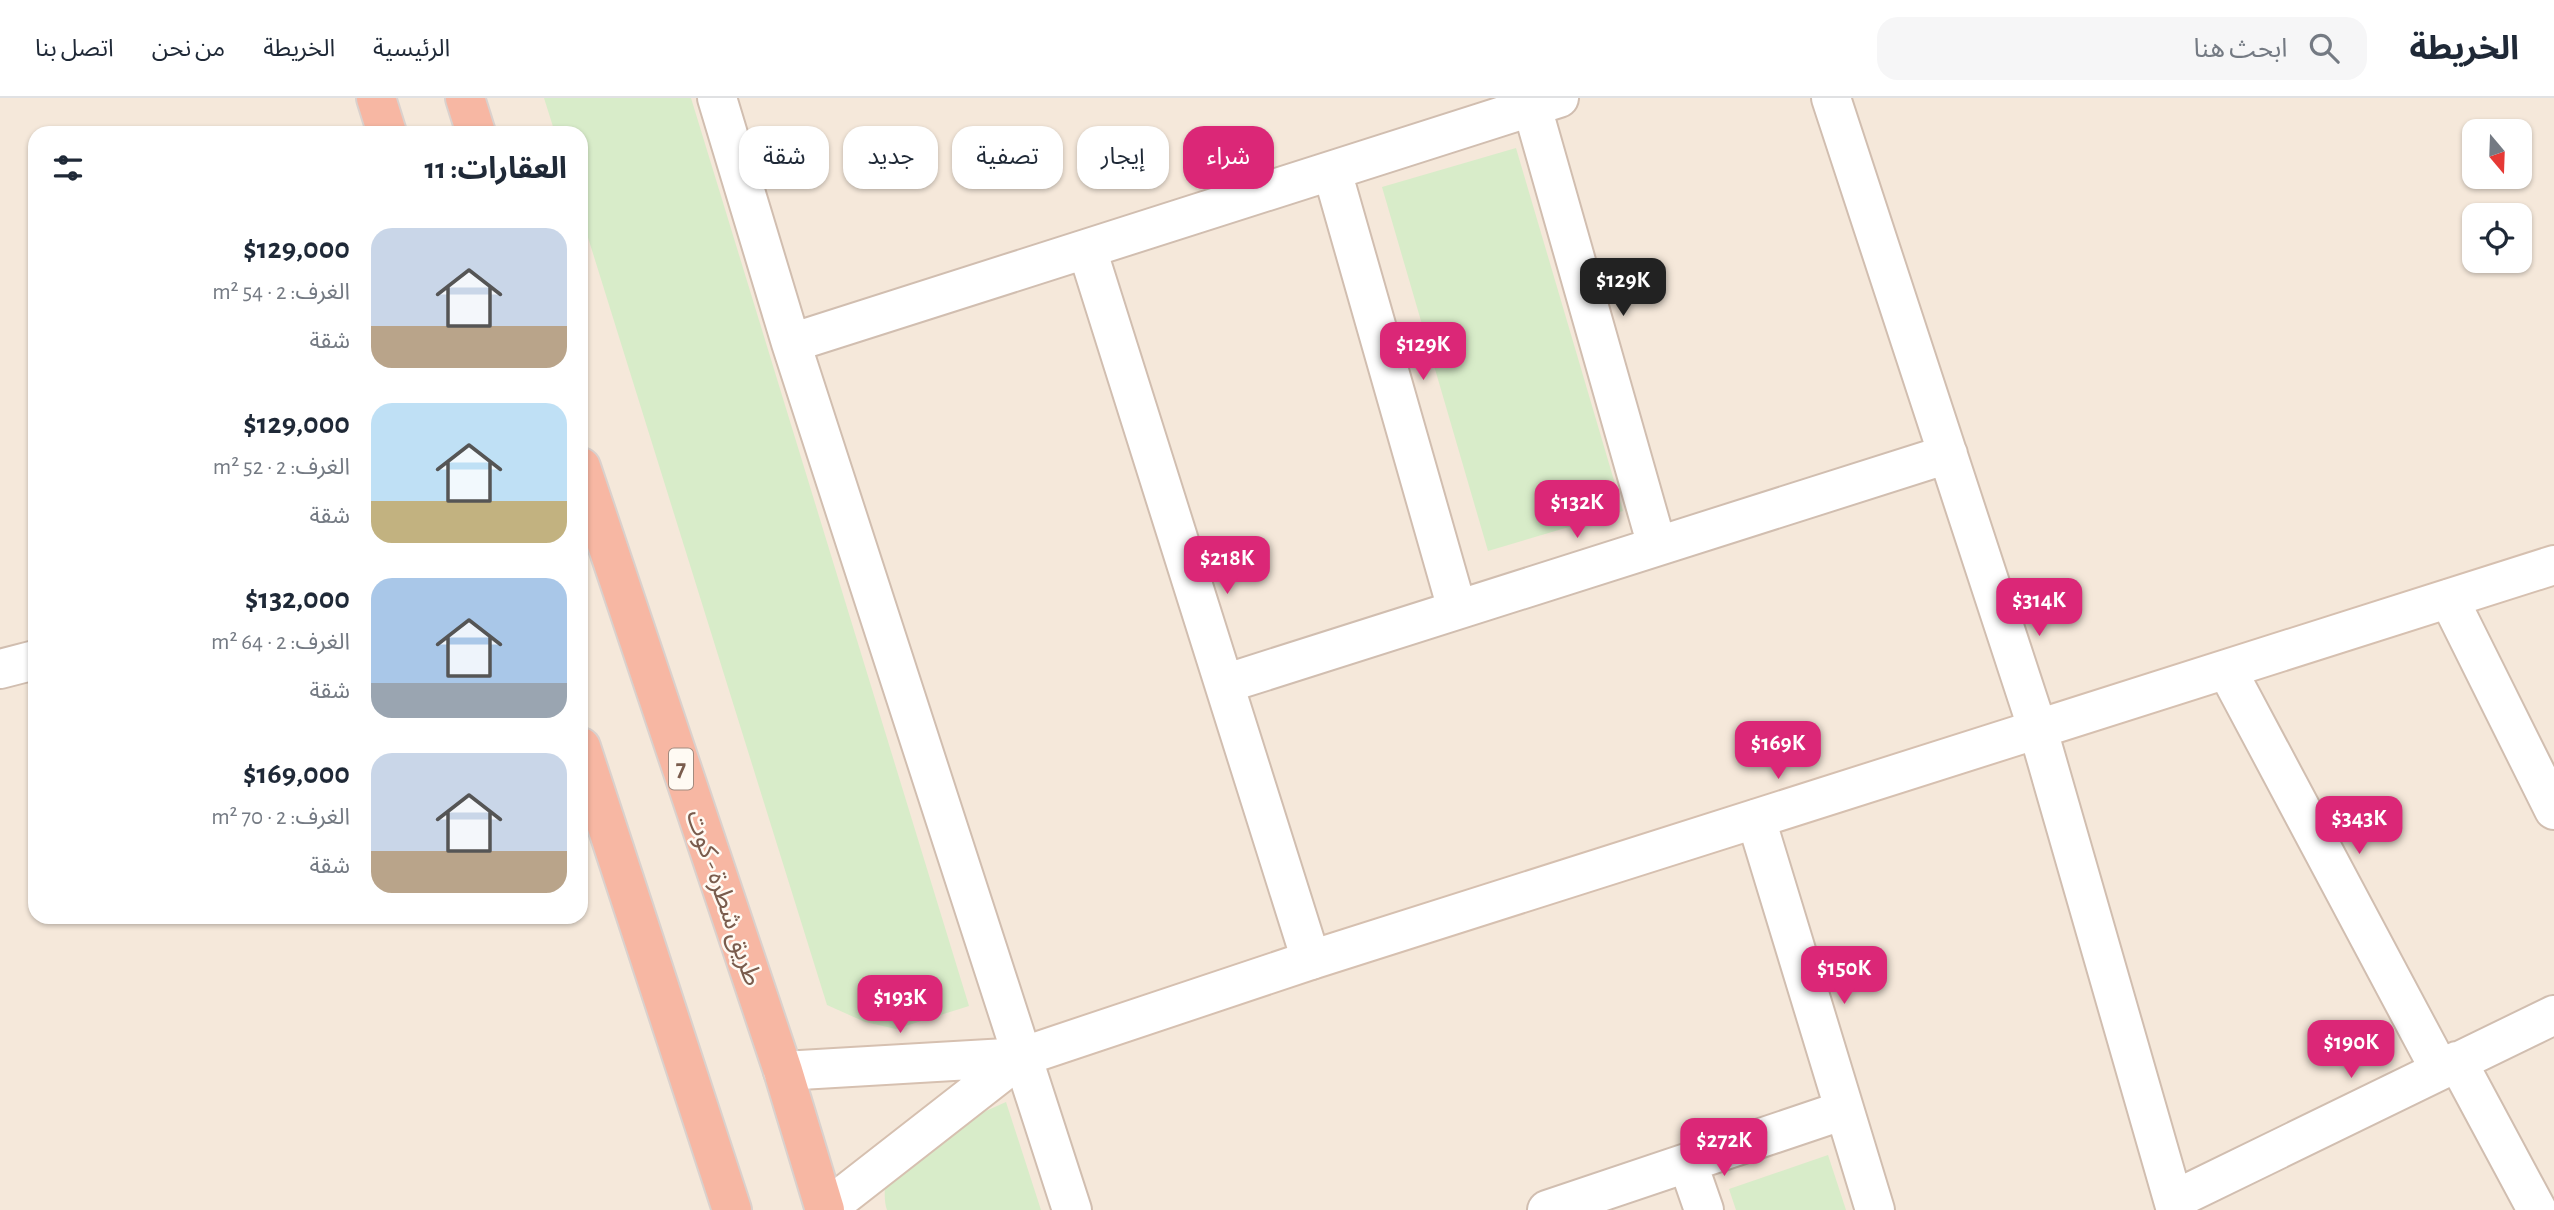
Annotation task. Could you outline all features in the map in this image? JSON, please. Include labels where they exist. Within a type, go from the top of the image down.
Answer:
[{"type":"highway","points":[[376,98],[385,126]]},
{"type":"highway","points":[[466,98],[474,126]]},
{"type":"highway","name":"طريق شطرة - كوت","points":[[588,488],[783,1071],[825,1210]]},
{"type":"highway","points":[[588,768],[732,1210]]},
{"type":"street","points":[[717,98],[791,343],[1072,1210]]},
{"type":"street","points":[[1831,98],[2038,730],[2175,1205],[2554,1015]]},
{"type":"street","points":[[791,343],[1545,102],[1657,546]]},
{"type":"street","points":[[1332,171],[1457,609]]},
{"type":"street","points":[[1087,249],[1311,960]]},
{"type":"street","points":[[1224,684],[1948,454]]},
{"type":"street","points":[[783,1071],[1021,1057],[1311,960],[2554,565]]},
{"type":"street","points":[[2449,598],[2554,810]]},
{"type":"street","points":[[0,669],[28,662]]},
{"type":"street","points":[[2227,670],[2448,1066],[2537,1210]]},
{"type":"street","points":[[1756,819],[1875,1210]]},
{"type":"street","points":[[825,1210],[1021,1057]]},
{"type":"street","points":[[1547,1210],[1844,1110]]},
{"type":"street","points":[[1688,1164],[1704,1210]]},
{"type":"shaded area","points":[[0,98],[2554,98],[2554,1210],[0,1210]]},
{"type":"green space","points":[[544,98],[691,98],[969,1006],[896,1029],[865,1022],[827,1005],[588,237],[588,126],[553,126]]},
{"type":"green space","points":[[1516,148],[1623,511],[1488,551],[1382,187]]},
{"type":"green space","points":[[1006,1102],[1041,1210],[887,1210],[887,1177],[903,1157],[945,1130]]},
{"type":"green space","points":[[1828,1155],[1846,1210],[1736,1210],[1729,1189]]}]
